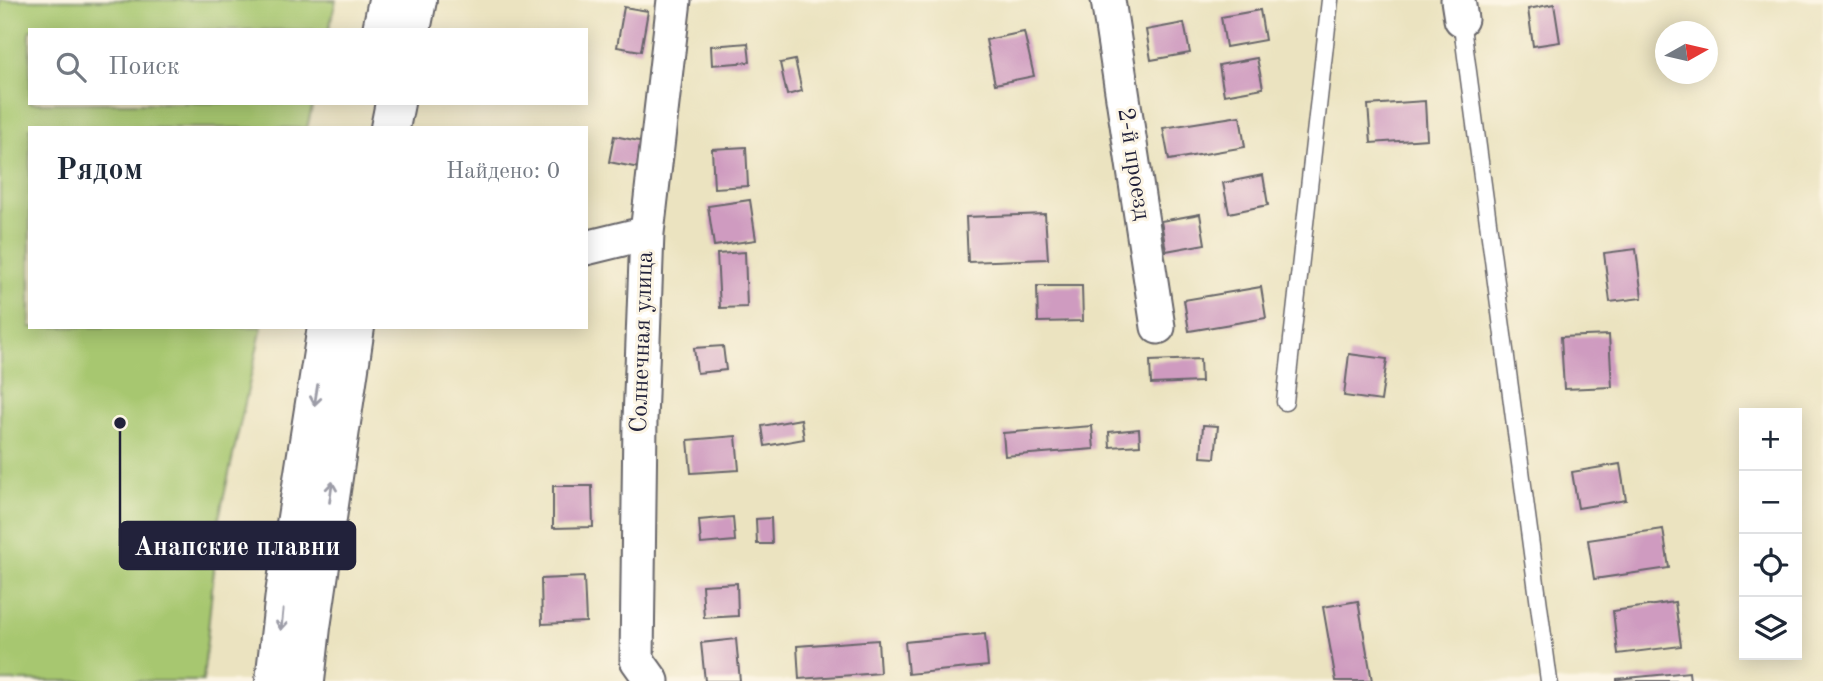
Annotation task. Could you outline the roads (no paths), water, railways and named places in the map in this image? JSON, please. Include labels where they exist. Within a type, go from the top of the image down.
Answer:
[{"type":"main road","points":[[382,28],[388,0]]},
{"type":"main road","points":[[411,28],[417,0]]},
{"type":"main road","points":[[363,126],[368,105]]},
{"type":"main road","points":[[390,126],[395,105]]},
{"type":"main road","points":[[275,681],[285,594],[327,329]]},
{"type":"main road","points":[[305,681],[355,329]]},
{"type":"street","name":"Солнечная улица","points":[[652,681],[637,660],[640,421],[647,233],[674,0]]},
{"type":"street","name":"2-й проезд","points":[[1108,0],[1158,327]]},
{"type":"street","points":[[588,248],[647,233]]},
{"type":"lane","points":[[1285,402],[1330,0]]},
{"type":"lane","points":[[1459,10],[1549,681]]},
{"type":"place","name":"Анапские плавни","points":[[120,423]]}]
